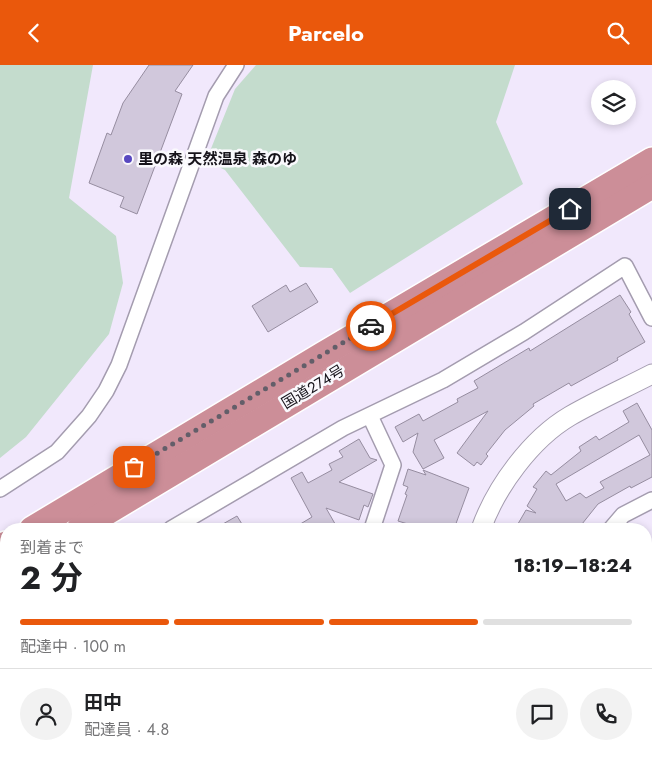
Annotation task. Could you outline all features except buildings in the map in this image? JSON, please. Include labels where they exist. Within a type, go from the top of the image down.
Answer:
[{"type":"highway","name":"国道274号","points":[[42,523],[652,160]]},
{"type":"highway","name":"国道274号","points":[[88,523],[652,186]]},
{"type":"street","points":[[0,489],[57,452],[89,417],[106,391],[119,365],[216,96],[236,65]]},
{"type":"street","points":[[181,523],[343,428],[451,375],[524,332],[625,266],[652,318]]},
{"type":"street","points":[[483,523],[488,508],[505,480],[534,444],[568,417],[652,374]]},
{"type":"street","points":[[370,416],[393,465],[374,523]]},
{"type":"street","points":[[616,523],[623,515],[652,500]]},
{"type":"green space","points":[[0,65],[93,65],[69,198],[116,236],[123,283],[109,334],[26,437],[0,458]]},
{"type":"green space","points":[[256,65],[515,65],[496,122],[523,184],[350,293],[332,268],[300,267],[225,170],[206,161],[235,89]]},
{"type":"way so far","points":[[134,467],[371,326]]},
{"type":"place","name":"里の森 天然温泉 森のゆ","points":[[128,159]]},
{"type":"route","points":[[371,326],[570,209]]}]
